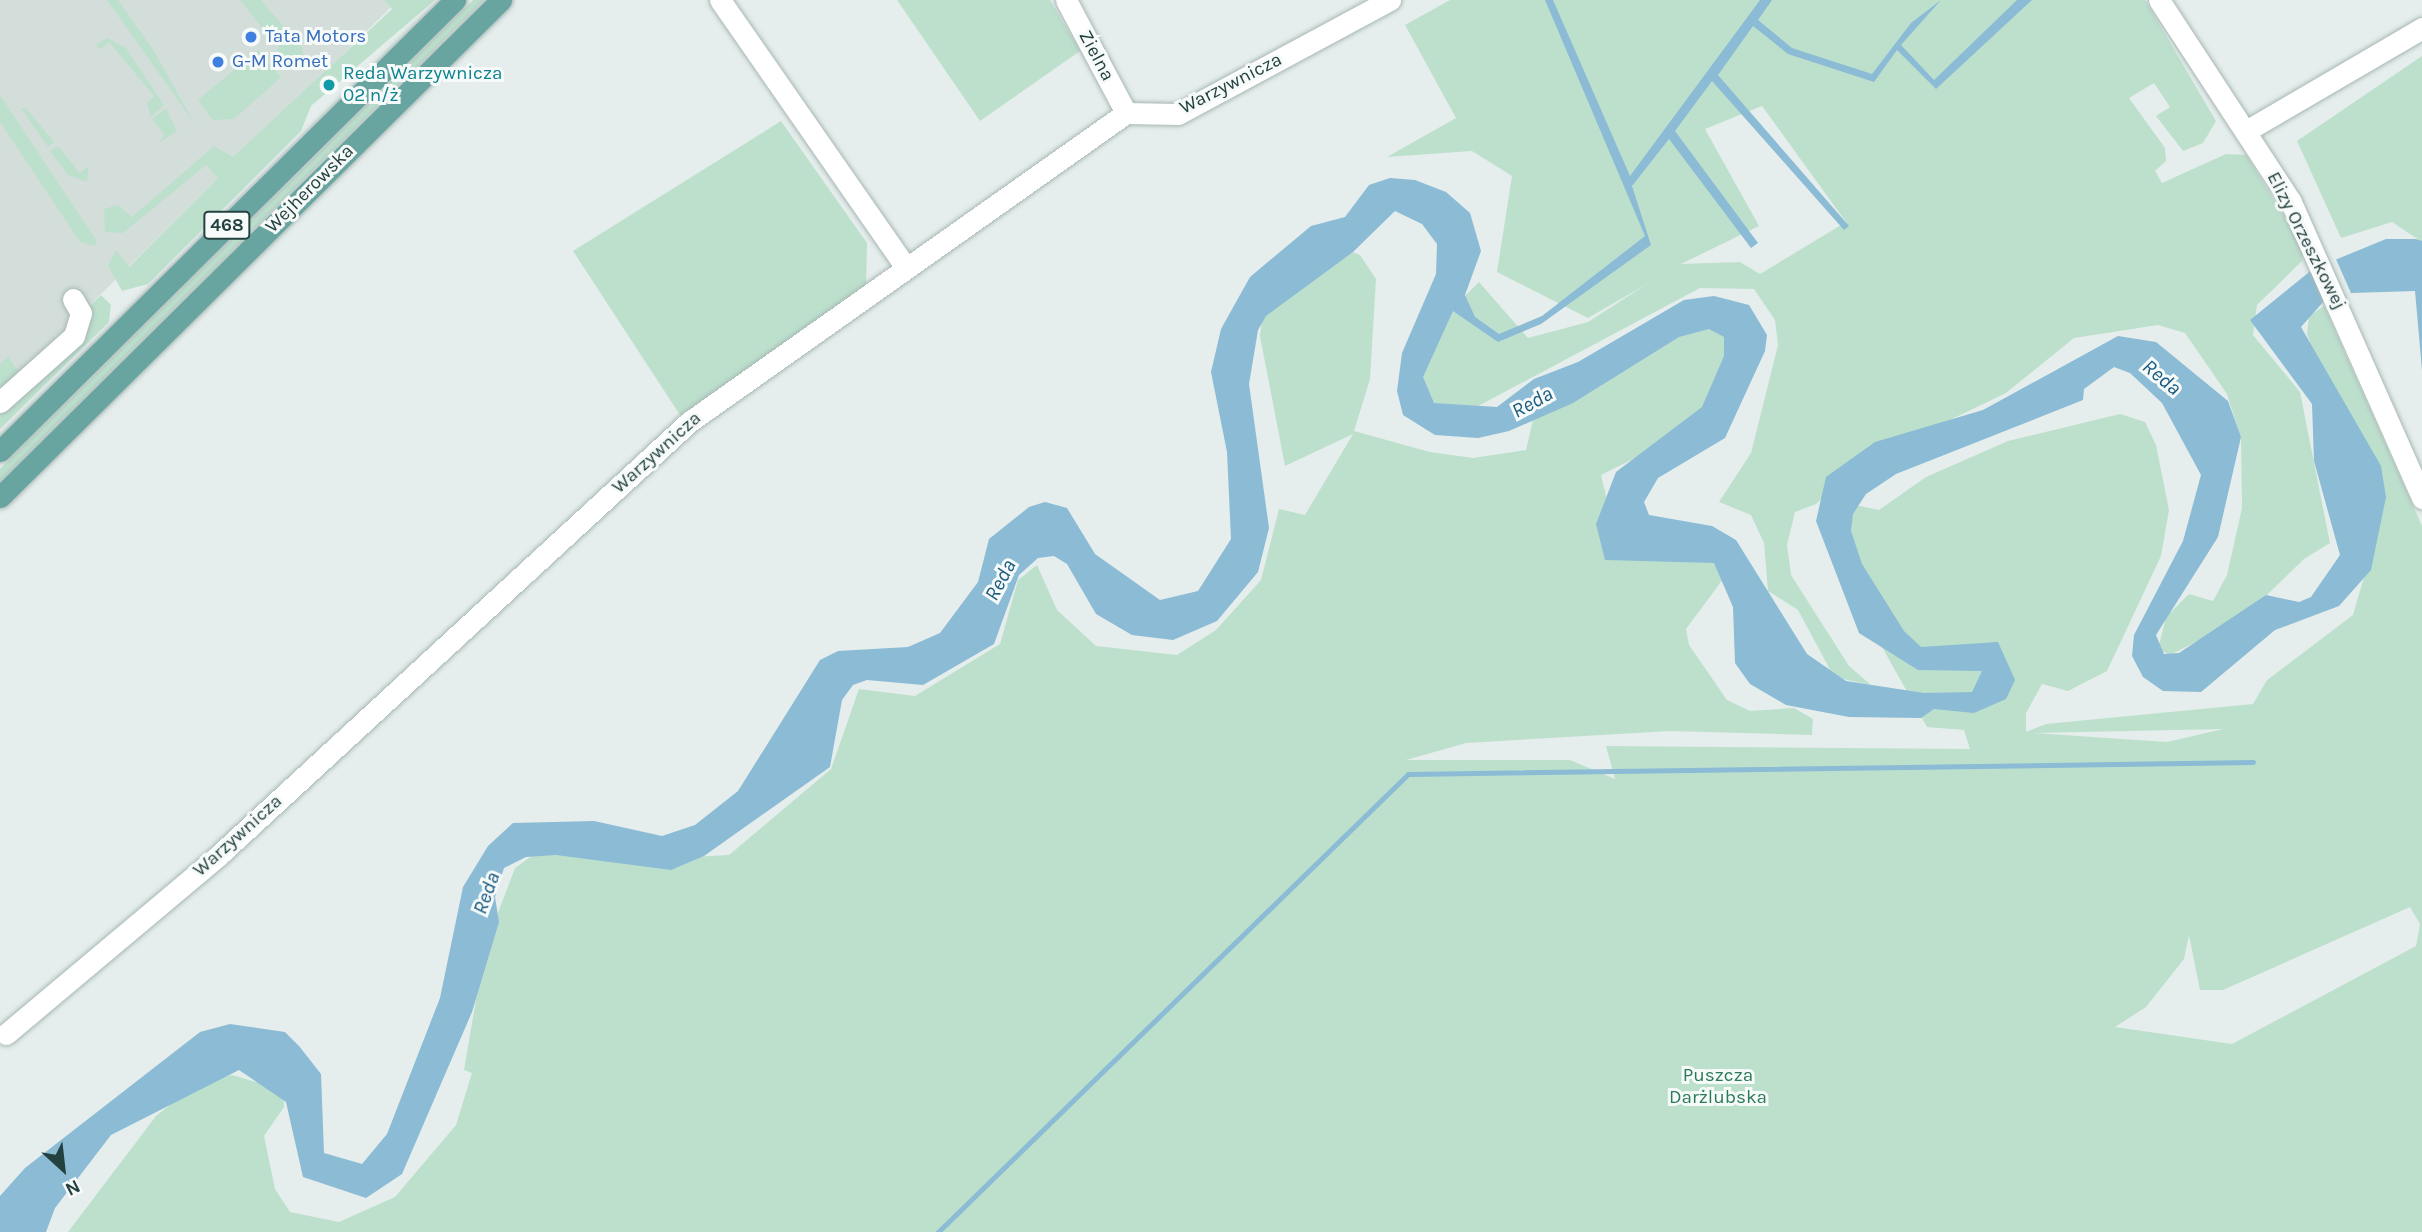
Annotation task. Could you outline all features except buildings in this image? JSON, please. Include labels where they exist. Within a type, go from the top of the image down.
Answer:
[{"type":"main road","name":"Wejherowska","points":[[0,451],[455,0]]},
{"type":"main road","name":"Wejherowska","points":[[0,497],[501,0]]},
{"type":"street","points":[[720,0],[906,268]]},
{"type":"street","name":"Zielna","points":[[1066,0],[1126,113]]},
{"type":"street","name":"Warzywnicza","points":[[6,1034],[219,855],[689,422],[1126,113],[1178,114],[1390,0]]},
{"type":"street","name":"Elizy Orzeszkowej","points":[[2159,0],[2246,131],[2320,262],[2422,498]]},
{"type":"street","points":[[2246,131],[2422,28]]},
{"type":"street","points":[[0,402],[74,336],[81,313],[73,299]]},
{"type":"shaded area","points":[[0,0],[398,0],[0,394]]},
{"type":"green space","points":[[107,0],[118,0],[154,51],[194,123]]},
{"type":"green space","points":[[240,0],[261,0],[291,35],[267,43],[271,39]]},
{"type":"green space","points":[[384,0],[435,0],[311,106],[301,131],[148,284],[122,291],[108,266],[116,250],[129,267],[218,178],[206,165],[123,233],[105,232],[104,209],[118,205],[132,217],[214,146],[233,157],[392,9]]},
{"type":"green space","points":[[473,0],[484,0],[0,481],[0,469]]},
{"type":"green space","points":[[897,0],[1050,0],[1080,51],[980,121]]},
{"type":"green space","points":[[1450,0],[2145,0],[2216,121],[2203,143],[2183,151],[2156,116],[2170,107],[2154,83],[2129,98],[2165,148],[2166,161],[2155,171],[2162,183],[2226,154],[2246,155],[2303,247],[2302,261],[2257,305],[2253,335],[2300,392],[2330,543],[2304,559],[2243,618],[2170,655],[2158,649],[2166,617],[2189,594],[2213,601],[2227,575],[2242,508],[2241,438],[2227,394],[2185,333],[2158,325],[2074,338],[2006,393],[1863,462],[1816,504],[1795,512],[1787,545],[1791,575],[1849,666],[1871,685],[1834,677],[1798,610],[1768,591],[1764,543],[1751,515],[1719,502],[1751,453],[1778,345],[1775,320],[1754,289],[1700,288],[1467,412],[1411,402],[1443,318],[1479,282],[1528,338],[1588,322],[1647,284],[1588,318],[1497,272],[1512,176],[1472,151],[1387,157],[1456,118],[1405,25]],"holes":[[[1762,106],[1846,222],[1760,274],[1740,262],[1681,264],[1759,226],[1705,129]]]},
{"type":"green space","points":[[107,38],[126,48],[164,105],[151,117],[147,103],[154,96],[109,42],[100,49],[96,45]]},
{"type":"green space","points":[[290,40],[299,44],[303,53],[299,62],[290,66],[281,62],[277,53],[281,44]]},
{"type":"green space","points":[[258,50],[281,77],[234,119],[213,120],[198,100]]},
{"type":"green space","points":[[2422,56],[2422,242],[2392,222],[2341,238],[2297,141]]},
{"type":"green space","points":[[0,95],[97,241],[95,246],[80,242],[0,122]]},
{"type":"green space","points":[[21,108],[26,108],[54,142],[48,147]]},
{"type":"green space","points":[[166,108],[177,131],[159,143],[164,134],[152,119]]},
{"type":"green space","points":[[781,121],[867,243],[866,291],[682,418],[573,251]]},
{"type":"green space","points":[[58,146],[80,173],[89,166],[87,182],[68,175],[50,151]]},
{"type":"green space","name":"Puszcza Darżlubska","points":[[1350,251],[1360,255],[1376,279],[1370,379],[1354,431],[1430,452],[1473,458],[1526,450],[1534,416],[1714,315],[1742,340],[1733,409],[1601,475],[1609,508],[1707,535],[1729,571],[1686,629],[1689,645],[1727,700],[1750,711],[1794,708],[1813,719],[1812,735],[1670,731],[1466,743],[1406,760],[1570,760],[1615,779],[1606,746],[1970,749],[1964,730],[1927,727],[1878,640],[1830,524],[1855,505],[1879,510],[1926,477],[2008,441],[2120,414],[2145,422],[2156,445],[2169,510],[2161,556],[2107,671],[2068,691],[2042,684],[2026,713],[2026,732],[2046,724],[2253,704],[2267,680],[2353,615],[2378,529],[2307,334],[2309,316],[2324,306],[2422,526],[2422,1232],[68,1232],[156,1116],[202,1080],[232,1075],[283,1090],[284,1107],[264,1136],[275,1189],[290,1212],[339,1222],[395,1197],[456,1125],[472,1073],[464,1070],[485,947],[515,868],[540,850],[575,849],[616,861],[729,855],[831,769],[859,689],[915,696],[1000,644],[1018,580],[1037,565],[1057,610],[1096,646],[1177,655],[1216,630],[1261,580],[1279,509],[1305,515],[1353,434],[1285,466],[1260,336],[1263,309]],"holes":[[[2223,729],[2167,742],[2034,733]],[[2410,907],[2420,924],[2416,946],[2232,1044],[2115,1027],[2146,1007],[2184,959],[2189,935],[2200,990],[2223,990]]]},
{"type":"green space","points":[[101,295],[111,305],[109,322],[0,429],[0,364],[8,356],[20,374]]},
{"type":"water","name":"Reda","points":[[1545,0],[1553,0],[1630,176],[1760,0],[1772,0],[1758,20],[1792,48],[1872,74],[1911,23],[1941,0],[1901,45],[1934,80],[2017,0],[2032,0],[1936,89],[1897,50],[1874,82],[1788,54],[1753,26],[1718,75],[1849,226],[1844,230],[1712,81],[1675,131],[1758,243],[1751,248],[1669,139],[1632,186],[1651,245],[1541,324],[1498,342],[1453,311],[1423,377],[1434,403],[1497,407],[1534,379],[1578,362],[1684,300],[1714,296],[1749,305],[1767,335],[1765,351],[1725,438],[1658,478],[1644,502],[1649,515],[1712,526],[1736,540],[1807,654],[1846,681],[1924,693],[1972,692],[1982,671],[1918,670],[1859,633],[1816,521],[1826,477],[1875,442],[1983,410],[2118,336],[2156,342],[2228,401],[2241,437],[2218,537],[2156,635],[2164,654],[2179,653],[2266,595],[2299,602],[2311,597],[2340,555],[2314,461],[2312,404],[2250,320],[2313,269],[2386,239],[2416,239],[2422,241],[2422,370],[2415,291],[2351,293],[2324,301],[2301,327],[2381,466],[2386,497],[2371,570],[2339,606],[2275,630],[2201,692],[2163,691],[2143,677],[2132,656],[2134,635],[2183,541],[2201,475],[2162,403],[2130,373],[2114,367],[2084,389],[2083,400],[1896,474],[1866,494],[1853,514],[1851,531],[1862,564],[1904,631],[1921,647],[1998,642],[2015,680],[2006,699],[1974,713],[1934,709],[1921,718],[1849,717],[1786,705],[1750,684],[1735,663],[1733,607],[1714,563],[1605,560],[1596,524],[1616,472],[1702,407],[1724,356],[1724,337],[1709,329],[1679,337],[1573,403],[1509,431],[1478,438],[1435,435],[1403,415],[1397,391],[1402,353],[1436,274],[1437,244],[1422,224],[1395,211],[1353,252],[1266,316],[1258,330],[1249,384],[1269,528],[1258,572],[1217,621],[1173,640],[1132,635],[1096,614],[1067,564],[1054,556],[1038,558],[1019,575],[994,644],[923,685],[867,680],[853,685],[842,700],[830,767],[704,856],[671,870],[556,855],[526,857],[504,868],[495,897],[499,922],[472,1012],[402,1174],[366,1198],[303,1177],[286,1102],[239,1070],[111,1135],[55,1208],[46,1232],[0,1232],[0,1196],[25,1168],[200,1032],[230,1024],[285,1032],[299,1046],[321,1074],[324,1153],[362,1164],[387,1134],[440,998],[463,887],[488,846],[513,823],[594,821],[662,836],[695,825],[738,791],[820,660],[838,651],[908,647],[940,633],[978,582],[989,539],[1029,507],[1045,502],[1067,508],[1095,554],[1160,600],[1198,591],[1231,539],[1227,452],[1211,372],[1221,329],[1250,277],[1311,226],[1345,217],[1369,185],[1390,178],[1415,180],[1446,192],[1470,213],[1481,251],[1465,295],[1475,317],[1499,334],[1542,316],[1645,236]]},
{"type":"pier","points":[[2335,257],[2351,293],[2326,303],[2310,267]]},
{"type":"waterway","points":[[938,1232],[1408,774],[2253,762]]},
{"type":"place","name":"Tata Motors","points":[[251,37]]},
{"type":"place","name":"G-M Romet","points":[[218,62]]},
{"type":"place","name":"Reda Warzywnicza 02 n/ż","points":[[329,85]]}]
